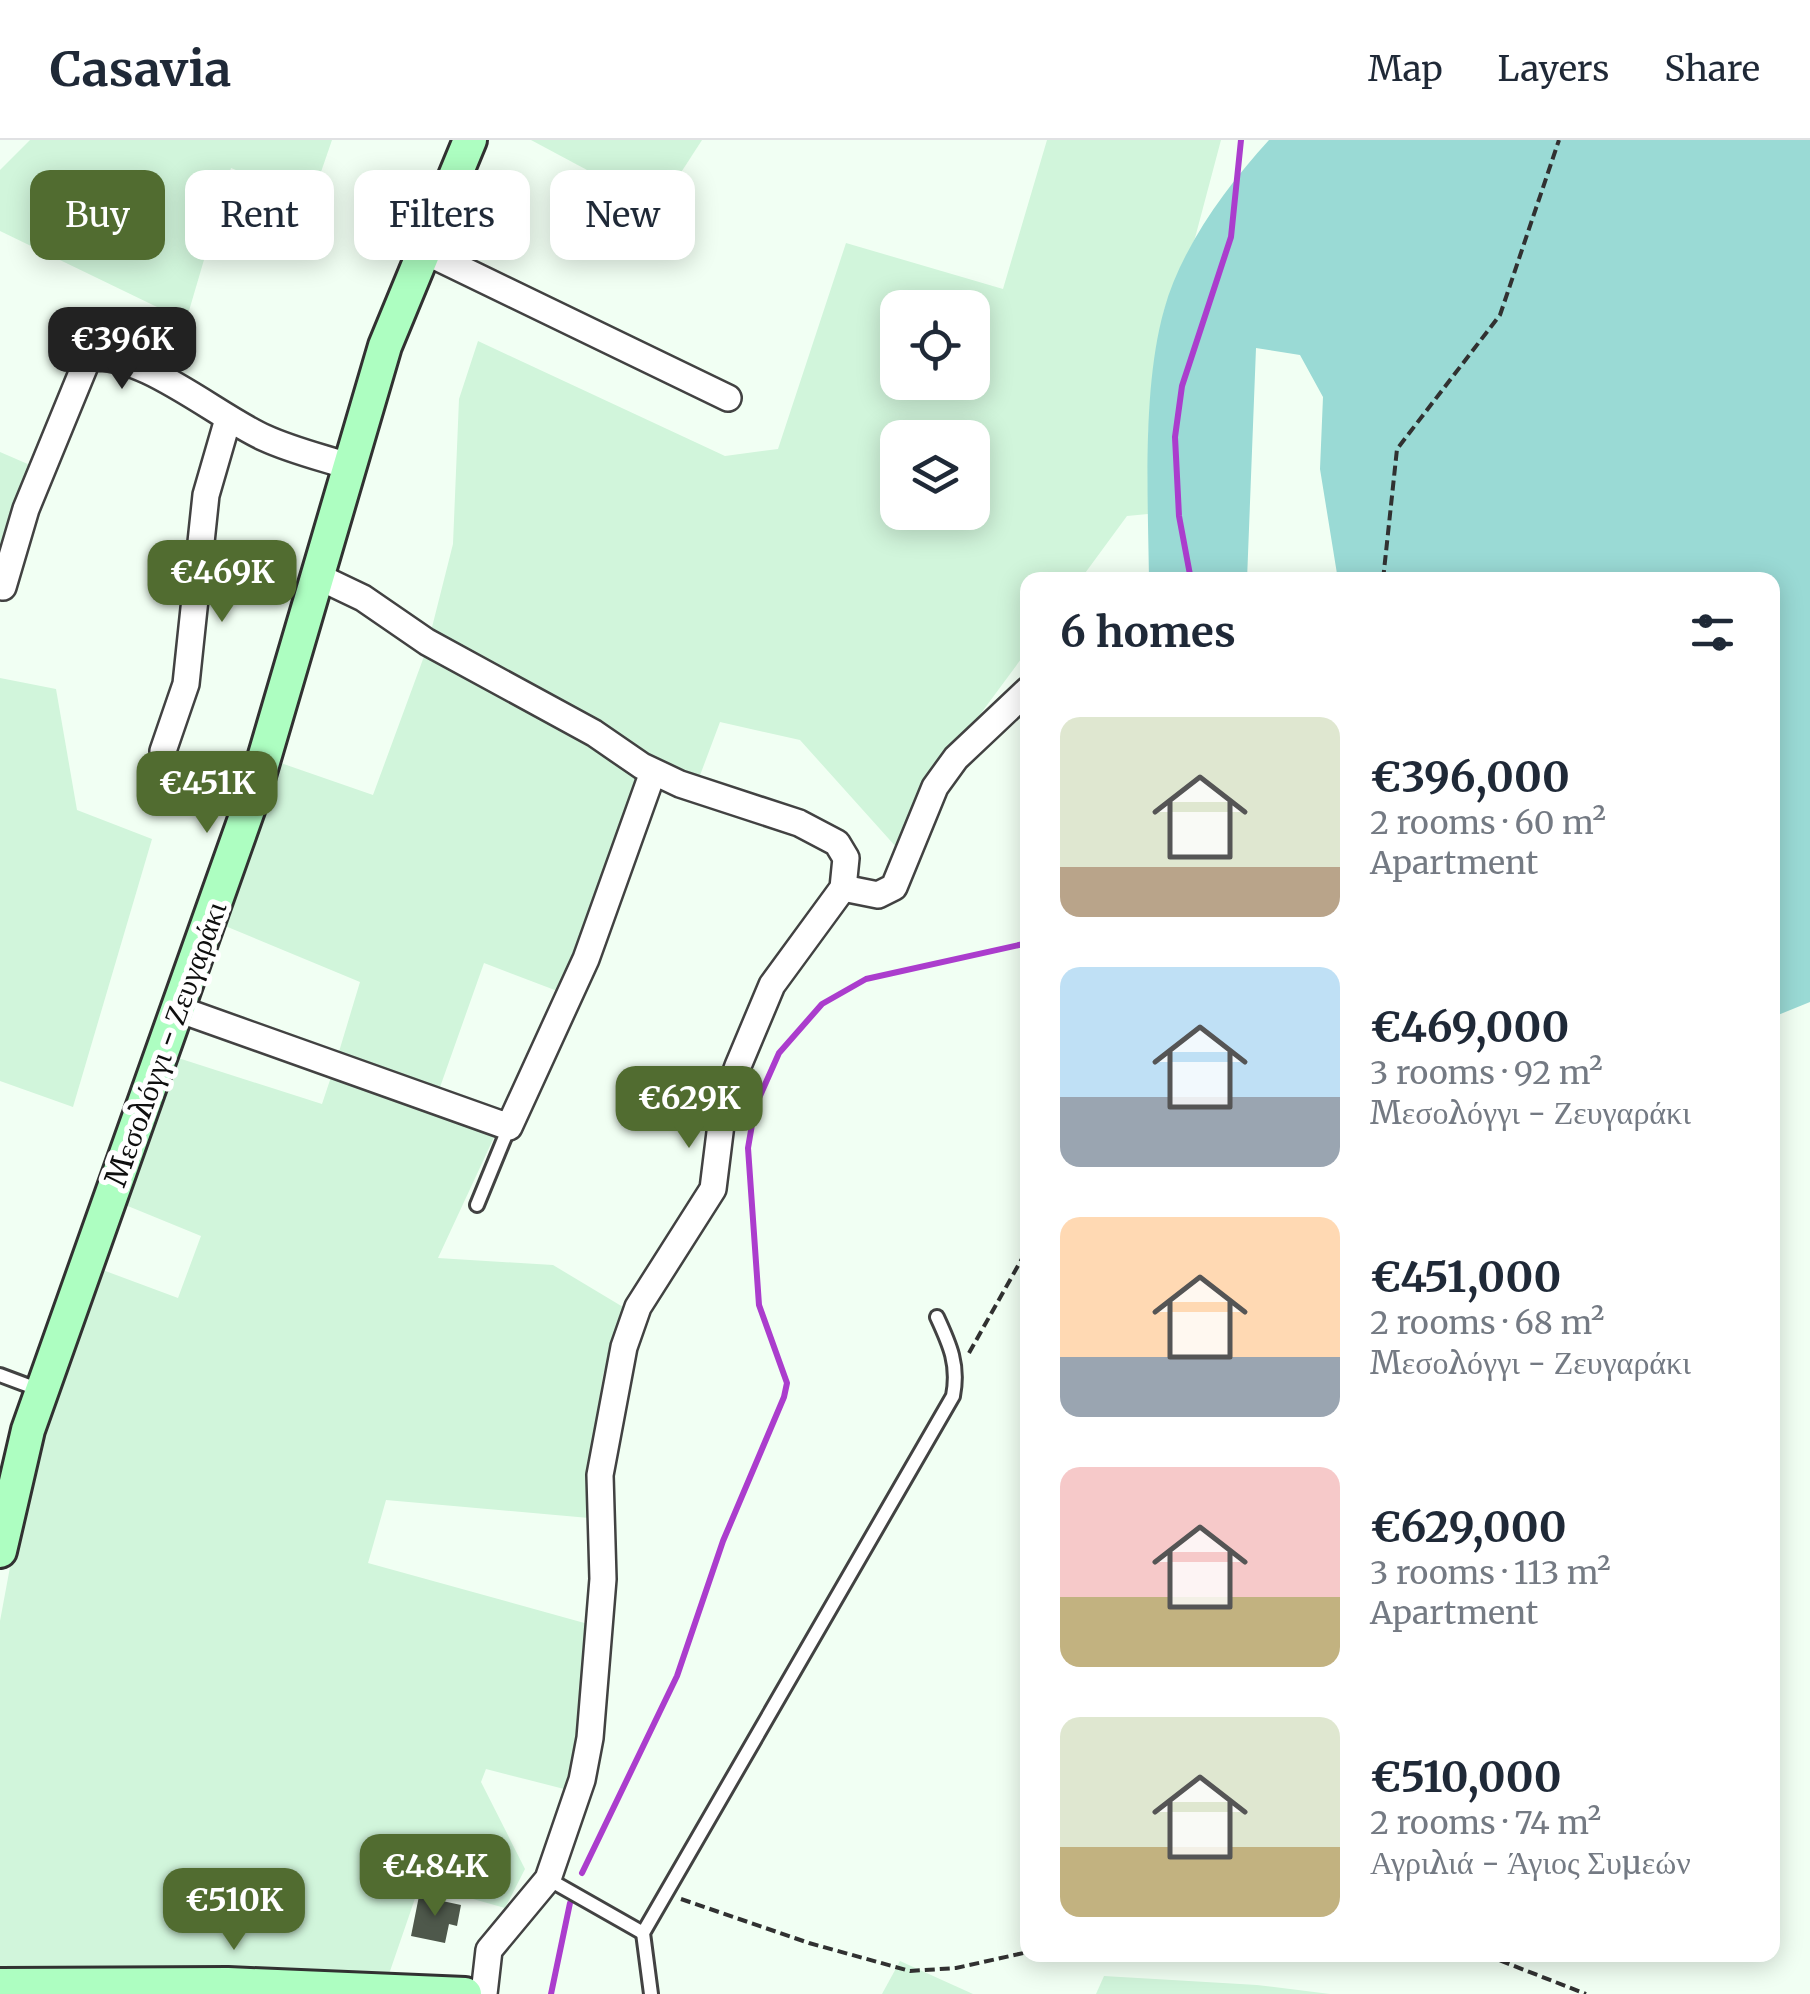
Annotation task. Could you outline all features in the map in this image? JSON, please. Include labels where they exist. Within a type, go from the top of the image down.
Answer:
[{"type":"main road","name":"Μεσολόγγι - Ζευγαράκι","points":[[457,170],[470,140]]},
{"type":"main road","name":"Μεσολόγγι - Ζευγαράκι","points":[[0,1551],[17,1470],[42,1391],[253,796],[348,466],[419,260]]},
{"type":"main road","points":[[0,1985],[228,1984],[464,1994]]},
{"type":"street","points":[[443,260],[728,398]]},
{"type":"street","points":[[3,587],[26,509],[88,358],[103,357],[172,381],[228,419],[267,439],[348,466]]},
{"type":"street","points":[[228,419],[206,495],[186,684],[162,751],[166,763],[179,773],[253,796]]},
{"type":"street","points":[[319,577],[364,598],[428,642],[594,734],[653,772],[799,823],[837,843],[846,858],[842,888],[772,985],[722,1108],[713,1189],[638,1306],[624,1347],[600,1475],[603,1579],[590,1738],[582,1780],[548,1879],[489,1950],[484,1994]]},
{"type":"street","points":[[842,888],[878,895],[894,887],[935,787],[956,758],[1020,698]]},
{"type":"street","points":[[178,1009],[509,1127],[586,959],[653,772]]},
{"type":"lane","points":[[477,1205],[509,1127]]},
{"type":"lane","points":[[651,1994],[643,1934],[936,1430],[952,1396],[957,1374],[937,1317]]},
{"type":"lane","points":[[0,1375],[42,1391]]},
{"type":"lane","points":[[548,1879],[643,1934]]},
{"type":"path","points":[[1384,572],[1397,449],[1500,316],[1559,140]]},
{"type":"path","points":[[957,1374],[1020,1262]]},
{"type":"path","points":[[667,1894],[809,1943],[910,1971],[956,1968],[1020,1954]]},
{"type":"path","points":[[1504,1962],[1586,1994]]},
{"type":"green space","points":[[30,140],[332,140],[322,170],[185,170],[185,260],[204,260],[186,321],[60,260],[165,260],[165,170],[30,170],[30,246],[0,231],[0,170]]},
{"type":"green space","points":[[531,140],[702,140],[683,170],[587,170]]},
{"type":"green space","points":[[1047,140],[1221,140],[1195,238],[1164,310],[1148,434],[1148,514],[1127,516],[1086,572],[1020,572],[1020,660],[919,797],[897,848],[800,740],[720,722],[699,778],[650,756],[560,992],[484,963],[439,1090],[338,1055],[360,982],[218,923],[275,761],[373,795],[426,651],[453,544],[459,399],[478,341],[725,456],[778,449],[846,243],[1003,289]]},
{"type":"green space","points":[[0,452],[30,465],[0,566]]},
{"type":"green space","points":[[0,678],[56,689],[77,810],[152,839],[73,1107],[0,1081]]},
{"type":"green space","points":[[172,1056],[322,1104],[332,1074],[496,1133],[438,1258],[553,1265],[623,1307],[603,1375],[589,1471],[589,1518],[386,1500],[368,1563],[588,1624],[582,1715],[568,1790],[486,1769],[481,1782],[525,1869],[505,1908],[420,1884],[389,1974],[0,1967],[0,1621],[21,1508],[36,1441],[100,1269],[178,1298],[201,1236],[118,1202]]},
{"type":"green space","points":[[900,1961],[973,1994],[882,1994]]},
{"type":"green space","points":[[1104,1976],[1257,1985],[1330,1994],[1096,1994]]},
{"type":"shaded area","points":[[1269,140],[1810,140],[1810,1002],[1780,1014],[1780,572],[1337,572],[1320,469],[1323,397],[1300,355],[1256,348],[1247,572],[1149,572],[1149,409],[1157,341],[1172,287],[1193,241]]},
{"type":"building","points":[[419,1896],[461,1905],[457,1926],[449,1924],[445,1943],[411,1936]]},
{"type":"waterway","points":[[1190,572],[1179,516],[1175,437],[1182,386],[1231,237],[1241,140]]},
{"type":"waterway","points":[[582,1873],[677,1676],[723,1541],[784,1397],[787,1383],[759,1305],[748,1148],[755,1107],[779,1053],[822,1004],[866,979],[1020,945]]},
{"type":"waterway","points":[[551,1994],[570,1903]]}]
